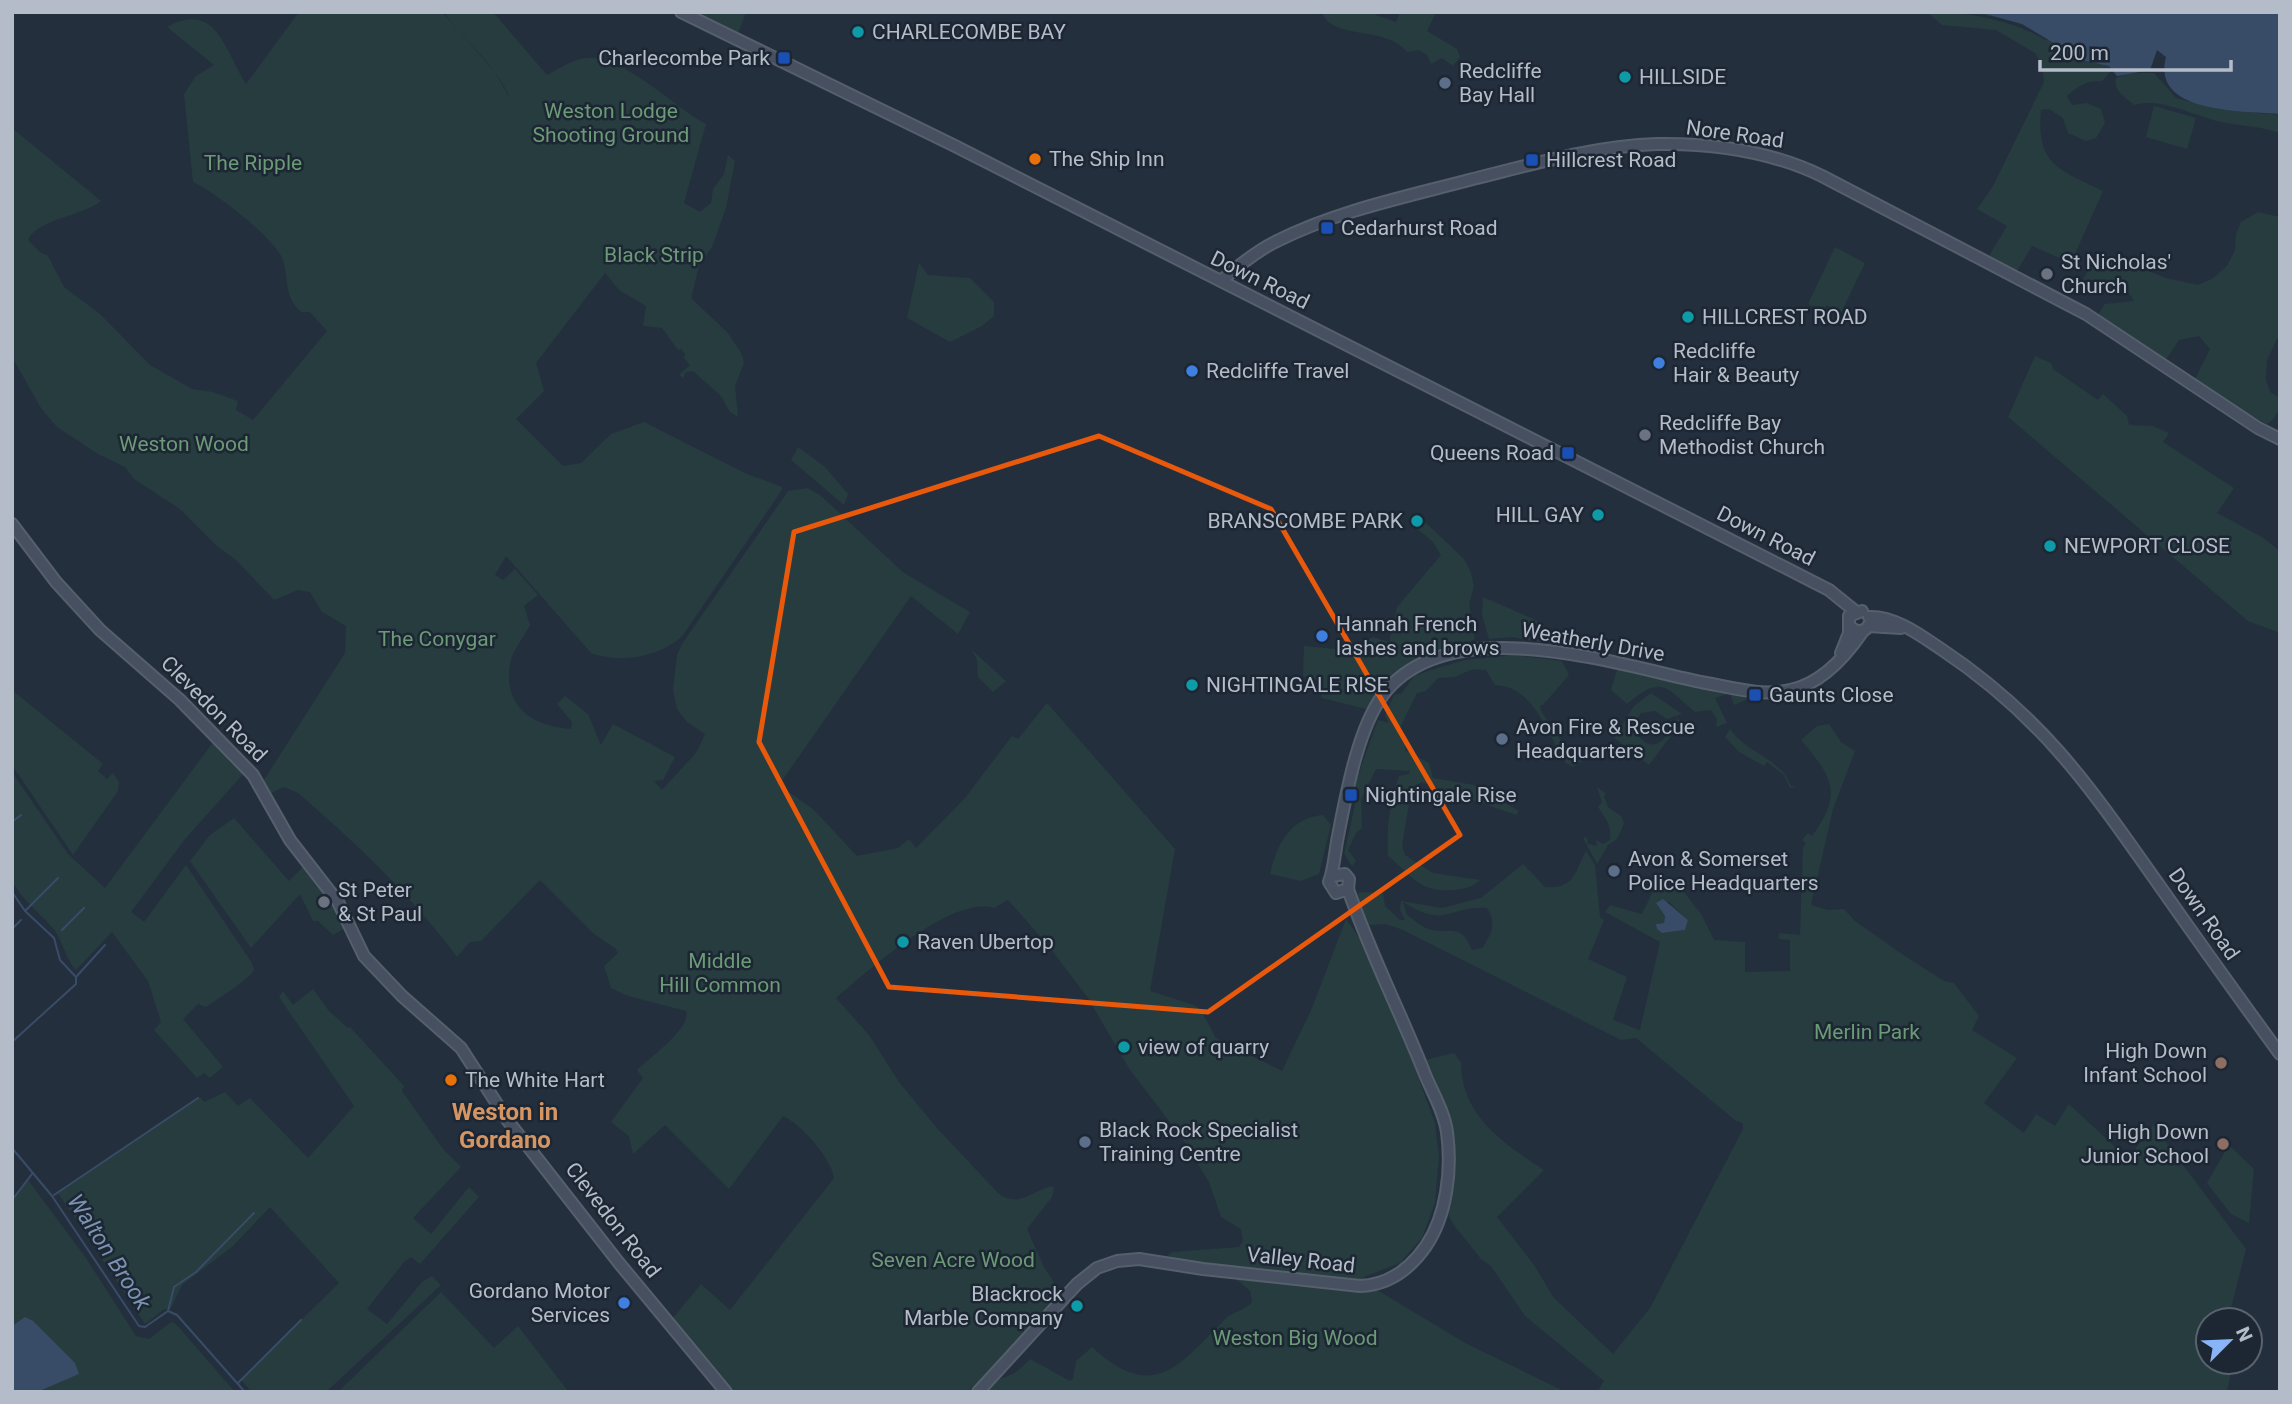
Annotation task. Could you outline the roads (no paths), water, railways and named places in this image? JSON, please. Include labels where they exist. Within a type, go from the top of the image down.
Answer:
[{"type":"street","name":"Down Road","points":[[681,12],[953,145],[1820,585],[1855,611],[1864,611],[1867,625]]},
{"type":"street","name":"Nore Road","points":[[1221,281],[1264,248],[1293,234],[1396,199],[1509,170],[1633,145],[1688,145],[1759,152],[1789,160],[1822,176],[2061,300],[2258,428],[2280,439]]},
{"type":"street","name":"Clevedon Road","points":[[12,524],[56,582],[100,630],[180,700],[253,775],[289,839],[342,907],[364,956],[402,996],[461,1048],[494,1102],[619,1263],[726,1392]]},
{"type":"street","name":"Down Road","points":[[1820,585],[1849,624],[1867,625],[1885,618],[1911,630],[1963,663],[2014,703],[2063,754],[2280,1054]]},
{"type":"street","points":[[1837,661],[1855,611]]},
{"type":"street","name":"Weatherly Drive","points":[[1332,876],[1335,850],[1357,760],[1376,705],[1404,675],[1439,658],[1493,647],[1536,648],[1765,693],[1802,686],[1823,675],[1867,625]]},
{"type":"street","name":"Valley Road","points":[[1335,850],[1349,879],[1344,891]]},
{"type":"street","points":[[1332,876],[1345,874]]},
{"type":"street","name":"Valley Road","points":[[978,1392],[1077,1284],[1097,1268],[1112,1262],[1147,1259],[1203,1269],[1360,1286],[1381,1283],[1395,1276],[1421,1252],[1434,1231],[1443,1206],[1448,1161],[1447,1134],[1442,1113],[1397,1004],[1344,891],[1330,886],[1332,876]]},
{"type":"water","points":[[1960,12],[2280,12],[2280,114],[2223,110],[2185,99],[2172,90],[2165,76],[2166,57],[2157,50],[2150,70],[2117,76],[2109,66],[2082,60],[2022,24],[1986,14]]},
{"type":"water","points":[[1663,899],[1688,920],[1685,930],[1662,933],[1657,929],[1656,924],[1664,923],[1665,916],[1656,903]]},
{"type":"water","points":[[25,1317],[33,1321],[75,1363],[79,1374],[37,1392],[12,1392],[12,1326]]},
{"type":"waterway","points":[[12,822],[21,815]]},
{"type":"waterway","points":[[25,911],[58,878]]},
{"type":"waterway","name":"Walton Brook","points":[[12,892],[25,911],[54,938],[60,960],[76,977],[76,984],[12,1042]]},
{"type":"waterway","points":[[62,930],[84,908]]},
{"type":"waterway","points":[[12,929],[21,920]]},
{"type":"waterway","points":[[76,977],[105,945]]},
{"type":"waterway","points":[[54,1195],[198,1098]]},
{"type":"waterway","name":"Walton Brook","points":[[12,1148],[52,1196],[139,1326],[145,1327],[168,1311],[177,1315],[245,1392]]},
{"type":"waterway","points":[[12,1200],[32,1174]]},
{"type":"waterway","points":[[168,1311],[174,1287],[196,1272],[254,1213]]},
{"type":"waterway","points":[[238,1383],[301,1320]]},
{"type":"place","name":"CHARLECOMBE BAY","points":[[858,32]]},
{"type":"place","name":"Charlecombe Park","points":[[784,58]]},
{"type":"place","name":"HILLSIDE","points":[[1625,77]]},
{"type":"place","name":"Redcliffe Bay Hall","points":[[1445,83]]},
{"type":"place","name":"The Ship Inn","points":[[1035,159]]},
{"type":"place","name":"Hillcrest Road","points":[[1532,160]]},
{"type":"place","name":"Cedarhurst Road","points":[[1327,228]]},
{"type":"place","name":"St Nicholas' Church","points":[[2047,274]]},
{"type":"place","name":"HILLCREST ROAD","points":[[1688,317]]},
{"type":"place","name":"Redcliffe Hair & Beauty","points":[[1659,363]]},
{"type":"place","name":"Redcliffe Travel","points":[[1192,371]]},
{"type":"place","name":"Redcliffe Bay Methodist Church","points":[[1645,435]]},
{"type":"place","name":"Queens Road","points":[[1568,453]]},
{"type":"place","name":"HILL GAY","points":[[1598,515]]},
{"type":"place","name":"BRANSCOMBE PARK","points":[[1417,521]]},
{"type":"place","name":"NEWPORT CLOSE","points":[[2050,546]]},
{"type":"place","name":"Hannah French lashes and brows","points":[[1322,636]]},
{"type":"place","name":"NIGHTINGALE RISE","points":[[1192,685]]},
{"type":"place","name":"Gaunts Close","points":[[1755,695]]},
{"type":"place","name":"Avon Fire & Rescue Headquarters","points":[[1502,739]]},
{"type":"place","name":"Nightingale Rise","points":[[1351,795]]},
{"type":"place","name":"Avon & Somerset Police Headquarters","points":[[1614,871]]},
{"type":"place","name":"St Peter & St Paul","points":[[324,902]]},
{"type":"place","name":"Raven Ubertop","points":[[903,942]]},
{"type":"place","name":"view of quarry","points":[[1124,1047]]},
{"type":"place","name":"High Down Infant School","points":[[2221,1063]]},
{"type":"place","name":"The White Hart","points":[[451,1080]]},
{"type":"place","name":"Black Rock Specialist Training Centre","points":[[1085,1142]]},
{"type":"place","name":"High Down Junior School","points":[[2223,1144]]},
{"type":"place","name":"Gordano Motor Services","points":[[624,1303]]},
{"type":"place","name":"Blackrock Marble Company","points":[[1077,1306]]},
{"type":"district","name":"Weston in Gordano","points":[[505,1126]]},
{"type":"park label","name":"Weston Lodge Shooting Ground","points":[[611,123]]},
{"type":"park label","name":"The Ripple","points":[[253,163]]},
{"type":"park label","name":"Black Strip","points":[[654,255]]},
{"type":"park label","name":"Weston Wood","points":[[184,444]]},
{"type":"park label","name":"The Conygar","points":[[437,639]]},
{"type":"park label","name":"Middle Hill Common","points":[[720,973]]},
{"type":"park label","name":"Merlin Park","points":[[1867,1032]]},
{"type":"park label","name":"Seven Acre Wood","points":[[953,1260]]},
{"type":"park label","name":"Weston Big Wood","points":[[1295,1338]]}]
